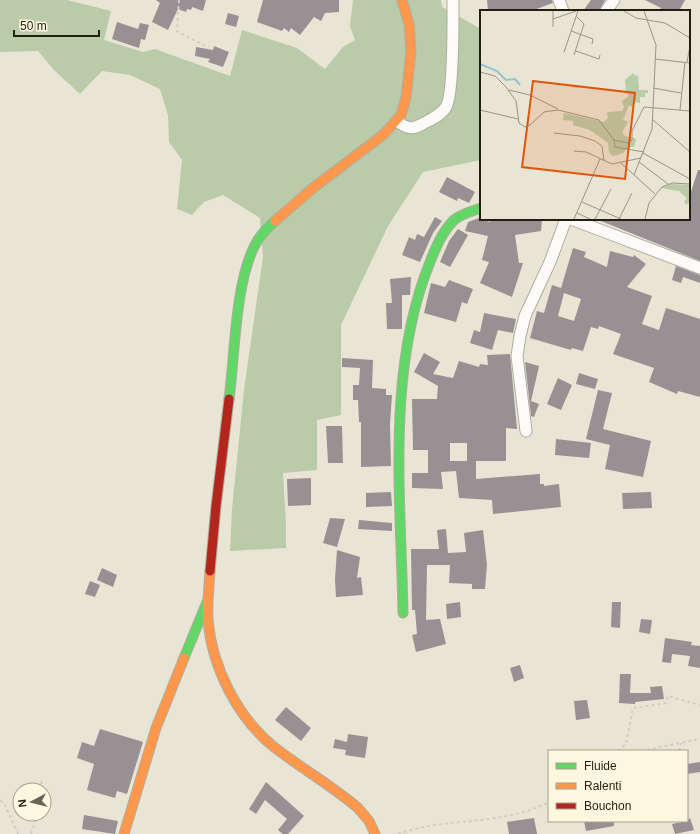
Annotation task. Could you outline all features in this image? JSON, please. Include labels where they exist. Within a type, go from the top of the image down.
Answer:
[{"type":"main road","points":[[376,834],[374,828],[361,811],[347,798],[279,751],[262,736],[241,710],[226,682],[212,644],[208,627],[208,601],[217,489],[244,276],[253,250],[266,228],[295,202],[383,136],[397,121],[405,102],[411,62],[408,20],[402,0]]},
{"type":"main road","points":[[403,613],[399,424],[403,377],[410,334],[423,280],[441,236],[452,221],[459,216],[480,208]]},
{"type":"main road","points":[[124,834],[139,789],[156,728],[208,601]]},
{"type":"street","points":[[397,121],[405,127],[417,128],[441,113],[448,106],[451,78],[453,0]]},
{"type":"street","points":[[558,0],[563,10]]},
{"type":"street","points":[[607,10],[614,0]]},
{"type":"street","points":[[526,431],[517,356],[520,336],[525,316],[550,262],[566,220]]},
{"type":"street","points":[[574,220],[700,268]]},
{"type":"path","points":[[179,0],[177,6],[177,31],[203,45],[210,46]]},
{"type":"path","points":[[619,750],[626,744],[633,708],[666,703],[668,696],[700,705]]},
{"type":"path","points":[[646,750],[700,739]]},
{"type":"path","points":[[679,750],[681,743]]},
{"type":"path","points":[[42,778],[42,782]]},
{"type":"path","points":[[0,800],[5,805],[18,834]]},
{"type":"path","points":[[398,834],[438,823],[507,817],[534,810],[548,803]]},
{"type":"path","points":[[31,834],[35,822]]},
{"type":"green space","points":[[0,0],[67,0],[111,11],[104,40],[143,52],[155,49],[230,76],[242,30],[297,48],[325,69],[343,47],[355,40],[350,26],[353,0],[441,0],[442,7],[480,28],[480,160],[423,172],[388,226],[341,325],[341,415],[317,420],[317,470],[283,473],[286,548],[230,551],[232,509],[244,390],[263,257],[260,218],[223,195],[204,202],[192,215],[177,209],[182,160],[169,142],[168,115],[160,89],[130,75],[102,71],[80,94],[54,70],[38,51],[0,52]]},
{"type":"building","points":[[156,0],[206,0],[203,11],[192,7],[191,10],[187,9],[186,12],[178,9],[168,30],[152,22],[160,3]]},
{"type":"building","points":[[263,0],[339,0],[339,12],[325,13],[321,21],[314,17],[300,35],[291,28],[289,32],[284,28],[282,31],[257,22]]},
{"type":"building","points":[[487,0],[552,0],[553,3],[534,10],[488,10]]},
{"type":"building","points":[[591,0],[605,0],[600,10],[584,10]]},
{"type":"building","points":[[645,0],[685,0],[680,10],[660,10],[661,8]]},
{"type":"building","points":[[228,13],[239,16],[236,27],[225,24]]},
{"type":"building","points":[[117,22],[138,29],[140,23],[149,25],[145,40],[141,39],[139,48],[112,39]]},
{"type":"building","points":[[214,46],[229,52],[223,67],[208,62],[210,59],[195,56],[196,47],[213,50]]},
{"type":"building","points":[[698,170],[700,170],[700,261],[598,220],[690,220],[690,195]]},
{"type":"building","points":[[447,177],[475,192],[469,203],[458,198],[457,201],[439,192]]},
{"type":"building","points":[[435,217],[442,221],[433,233],[420,262],[402,255],[409,237],[415,240],[417,234],[424,237]]},
{"type":"building","points":[[479,218],[480,220],[490,222],[489,220],[542,220],[541,231],[515,235],[519,263],[523,263],[512,297],[480,283],[489,262],[482,260],[488,236],[465,231],[468,222]]},
{"type":"building","points":[[458,229],[468,235],[450,267],[440,262],[449,241]]},
{"type":"building","points":[[573,248],[586,252],[584,257],[607,267],[610,251],[633,257],[634,255],[646,264],[627,287],[652,296],[642,324],[659,330],[666,308],[700,319],[700,397],[678,391],[677,394],[649,382],[654,368],[613,354],[621,334],[599,326],[598,329],[591,327],[583,351],[572,348],[571,350],[530,338],[537,311],[544,313],[552,285],[561,288]],"holes":[[[564,293],[581,299],[574,321],[558,316]]]},
{"type":"building","points":[[676,266],[700,275],[700,283],[683,277],[681,283],[672,280]]},
{"type":"building","points":[[411,277],[410,295],[402,295],[402,329],[387,329],[386,303],[392,303],[390,279]]},
{"type":"building","points":[[449,280],[473,289],[467,304],[462,302],[456,322],[424,313],[431,283],[445,287]]},
{"type":"building","points":[[484,313],[516,319],[513,333],[498,330],[492,350],[470,343],[474,330],[480,332]]},
{"type":"building","points":[[424,353],[440,362],[433,374],[453,378],[459,361],[479,367],[480,364],[488,365],[487,355],[510,354],[517,429],[506,428],[506,461],[476,461],[476,479],[540,474],[540,484],[544,484],[544,486],[559,484],[561,507],[493,514],[492,500],[459,498],[456,471],[441,472],[443,489],[412,488],[412,473],[428,473],[428,450],[413,450],[412,399],[437,399],[438,386],[414,372]],"holes":[[[450,443],[467,443],[467,461],[450,461]]]},
{"type":"building","points":[[342,358],[373,360],[372,388],[386,389],[386,395],[392,395],[390,424],[391,466],[361,467],[361,422],[359,422],[358,400],[353,400],[353,385],[359,385],[360,368],[342,367]]},
{"type":"building","points":[[525,362],[539,366],[531,401],[539,404],[534,417],[531,416]]},
{"type":"building","points":[[579,373],[598,379],[595,389],[576,384]]},
{"type":"building","points":[[558,378],[572,385],[561,410],[547,404]]},
{"type":"building","points":[[598,390],[612,393],[603,429],[651,441],[643,477],[605,469],[610,445],[586,439]]},
{"type":"building","points":[[326,426],[342,426],[343,463],[328,463]]},
{"type":"building","points":[[556,439],[591,443],[589,458],[555,455]]},
{"type":"building","points":[[311,478],[311,505],[288,506],[287,479]]},
{"type":"building","points":[[391,492],[392,506],[366,507],[366,493]]},
{"type":"building","points":[[651,492],[652,508],[623,509],[622,493]]},
{"type":"building","points":[[330,518],[345,519],[337,547],[323,543]]},
{"type":"building","points":[[359,520],[392,523],[392,531],[358,529]]},
{"type":"building","points":[[446,529],[448,553],[466,552],[464,533],[483,530],[487,565],[485,589],[472,589],[472,584],[449,583],[450,565],[427,565],[426,620],[440,619],[446,644],[416,652],[412,635],[417,634],[415,610],[412,610],[411,549],[439,549],[437,530]]},
{"type":"building","points":[[337,550],[360,557],[357,578],[361,577],[363,595],[336,597],[335,579]]},
{"type":"building","points":[[102,568],[117,575],[113,587],[97,580]]},
{"type":"building","points":[[90,581],[100,585],[95,597],[85,594]]},
{"type":"building","points":[[460,602],[461,617],[447,619],[446,604]]},
{"type":"building","points":[[612,602],[621,602],[620,628],[611,627]]},
{"type":"building","points":[[641,619],[652,620],[650,634],[639,632]]},
{"type":"building","points":[[665,638],[692,642],[691,645],[700,646],[700,668],[688,666],[690,656],[672,654],[671,663],[662,662]]},
{"type":"building","points":[[520,665],[524,678],[514,682],[510,668]]},
{"type":"building","points":[[620,674],[631,674],[630,693],[651,693],[650,687],[662,686],[664,699],[635,702],[635,704],[619,703]]},
{"type":"building","points":[[587,700],[590,718],[576,720],[574,701]]},
{"type":"building","points":[[286,707],[311,728],[301,741],[275,720]]},
{"type":"building","points":[[100,729],[143,742],[127,794],[117,791],[115,798],[87,790],[94,764],[77,758],[82,742],[94,746]]},
{"type":"building","points":[[348,734],[368,737],[365,758],[345,755],[346,750],[333,748],[335,739],[347,742]]},
{"type":"building","points":[[700,762],[700,772],[688,774],[688,764]]},
{"type":"building","points":[[266,782],[304,816],[288,834],[283,834],[278,830],[287,819],[265,800],[256,814],[249,809]]},
{"type":"building","points":[[84,815],[118,821],[115,834],[82,829]]},
{"type":"building","points":[[534,818],[537,834],[509,834],[507,822]]},
{"type":"building","points":[[690,818],[694,830],[675,834],[672,824],[688,822]]},
{"type":"building","points":[[584,822],[614,822],[614,826],[586,831]]},
{"type":"traffic: fast","points":[[403,613],[399,435],[407,346],[416,303],[430,262],[440,240],[454,220],[463,214],[480,208]]},
{"type":"traffic: fast","points":[[229,399],[237,320],[243,279],[248,261],[257,241],[275,221]]},
{"type":"traffic: fast","points":[[184,658],[207,602]]},
{"type":"traffic: slow","points":[[275,221],[313,188],[383,135],[401,115],[406,98],[411,51],[409,24],[402,0]]},
{"type":"traffic: slow","points":[[210,571],[208,596],[210,638],[221,673],[238,706],[261,735],[274,747],[358,808],[369,821],[375,834]]},
{"type":"traffic: slow","points":[[124,834],[156,728],[184,658]]},
{"type":"traffic: jam","points":[[210,571],[229,399]]}]
